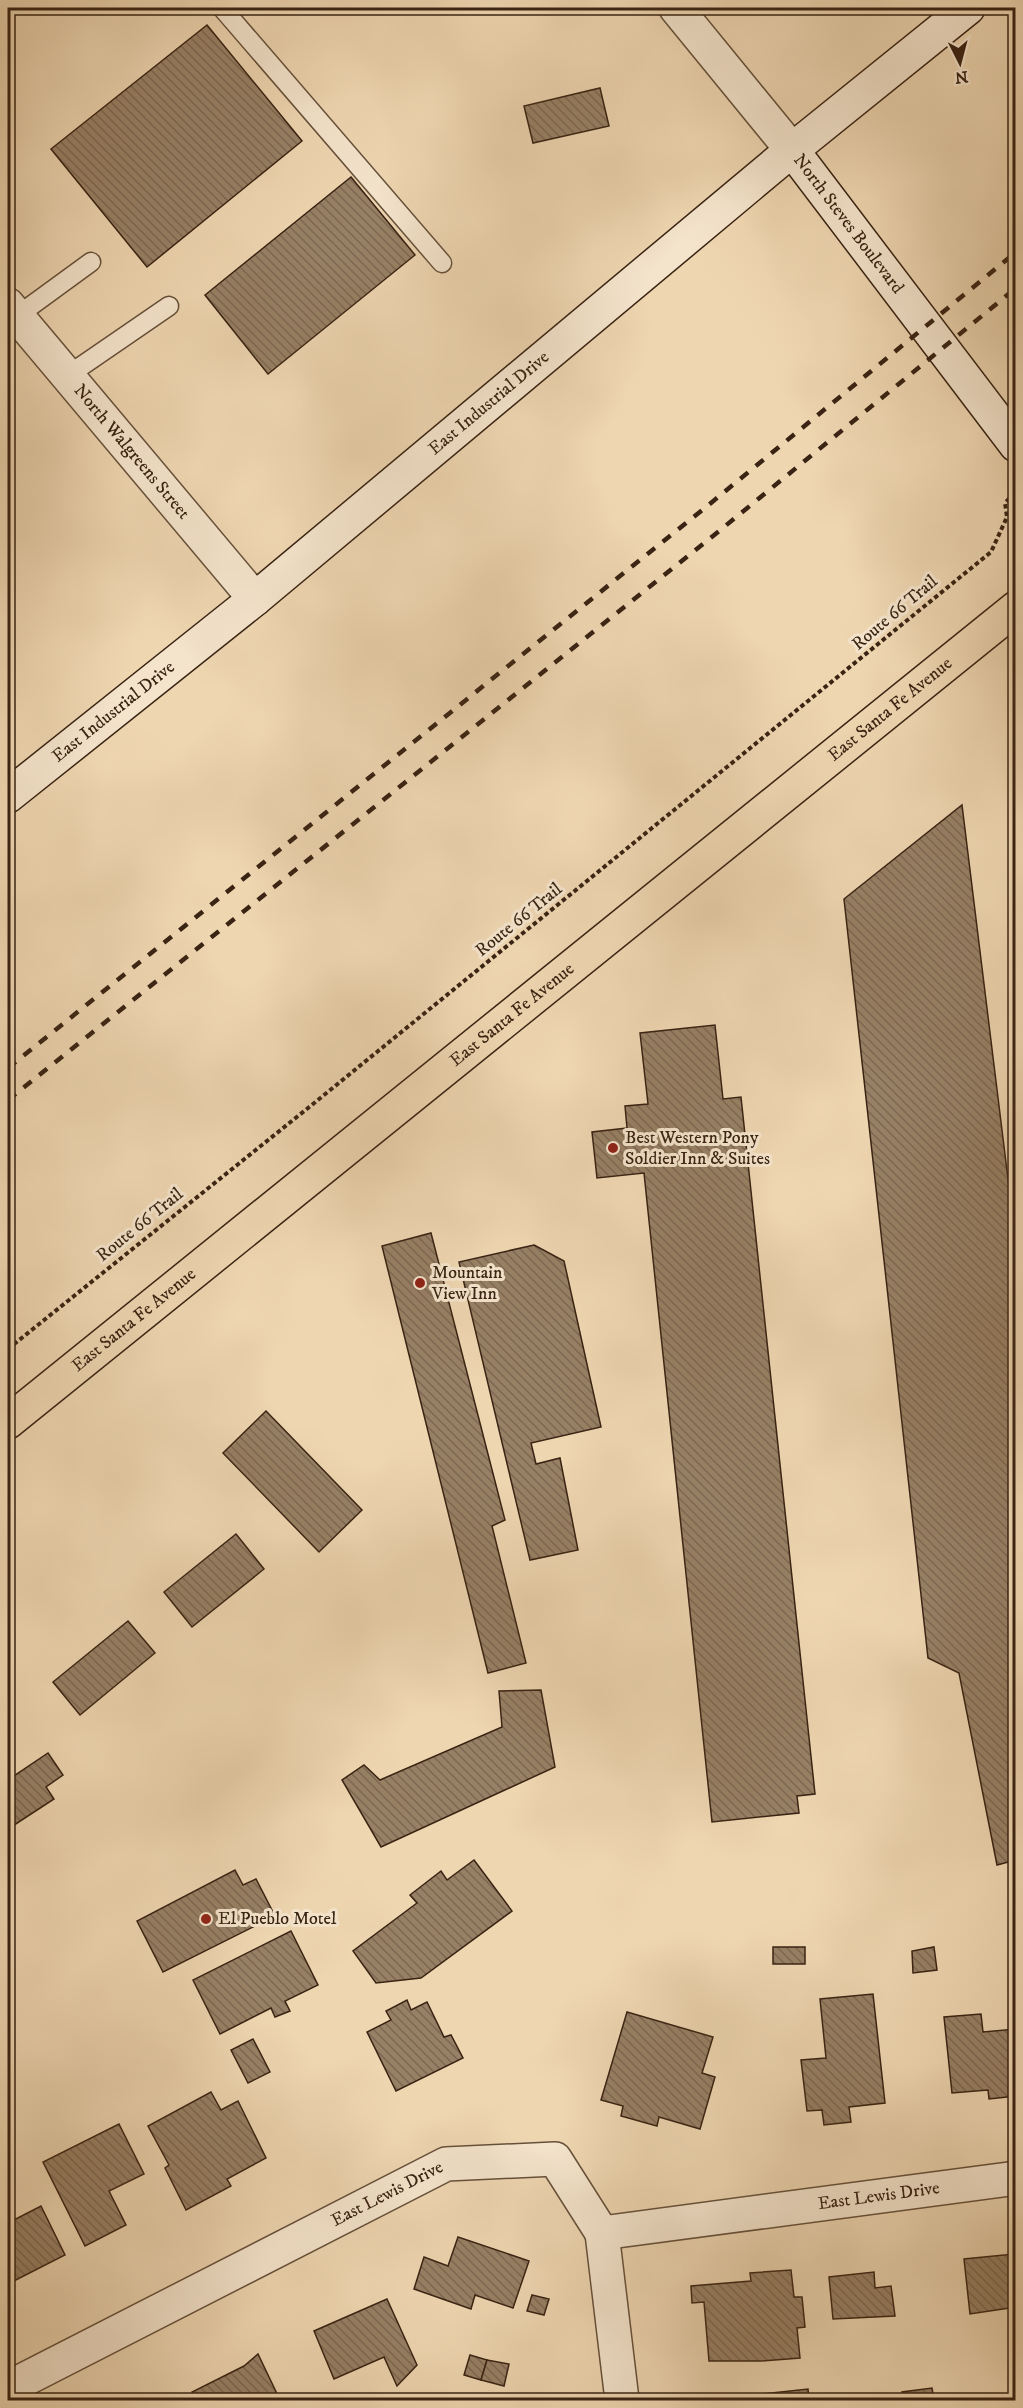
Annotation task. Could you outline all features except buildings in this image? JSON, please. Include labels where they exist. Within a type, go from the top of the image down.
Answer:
[{"type":"main road","name":"East Santa Fe Avenue","points":[[8,1422],[1016,608]]},
{"type":"street","name":"North Steves Boulevard","points":[[676,8],[792,150],[1016,445]]},
{"type":"street","name":"East Industrial Drive","points":[[8,796],[255,599],[792,150],[968,8]]},
{"type":"street","name":"North Walgreens Street","points":[[12,311],[255,599]]},
{"type":"street","name":"East Lewis Drive","points":[[8,2388],[446,2164],[555,2159],[602,2233],[1016,2178]]},
{"type":"street","points":[[602,2233],[622,2400]]},
{"type":"lane","points":[[222,8],[442,264]]},
{"type":"lane","points":[[12,311],[91,262]]},
{"type":"lane","points":[[67,376],[169,306]]},
{"type":"path","name":"Route 66 Trail","points":[[8,1348],[350,1075],[991,552],[1007,518],[1005,502],[1016,491]]},
{"type":"railway","points":[[8,1068],[706,507],[1016,252]]},
{"type":"railway","points":[[8,1100],[713,536],[1016,288]]},
{"type":"place","name":"Best Western Pony Soldier Inn & Suites","points":[[613,1148]]},
{"type":"place","name":"Mountain View Inn","points":[[420,1283]]},
{"type":"place","name":"El Pueblo Motel","points":[[206,1919]]}]
